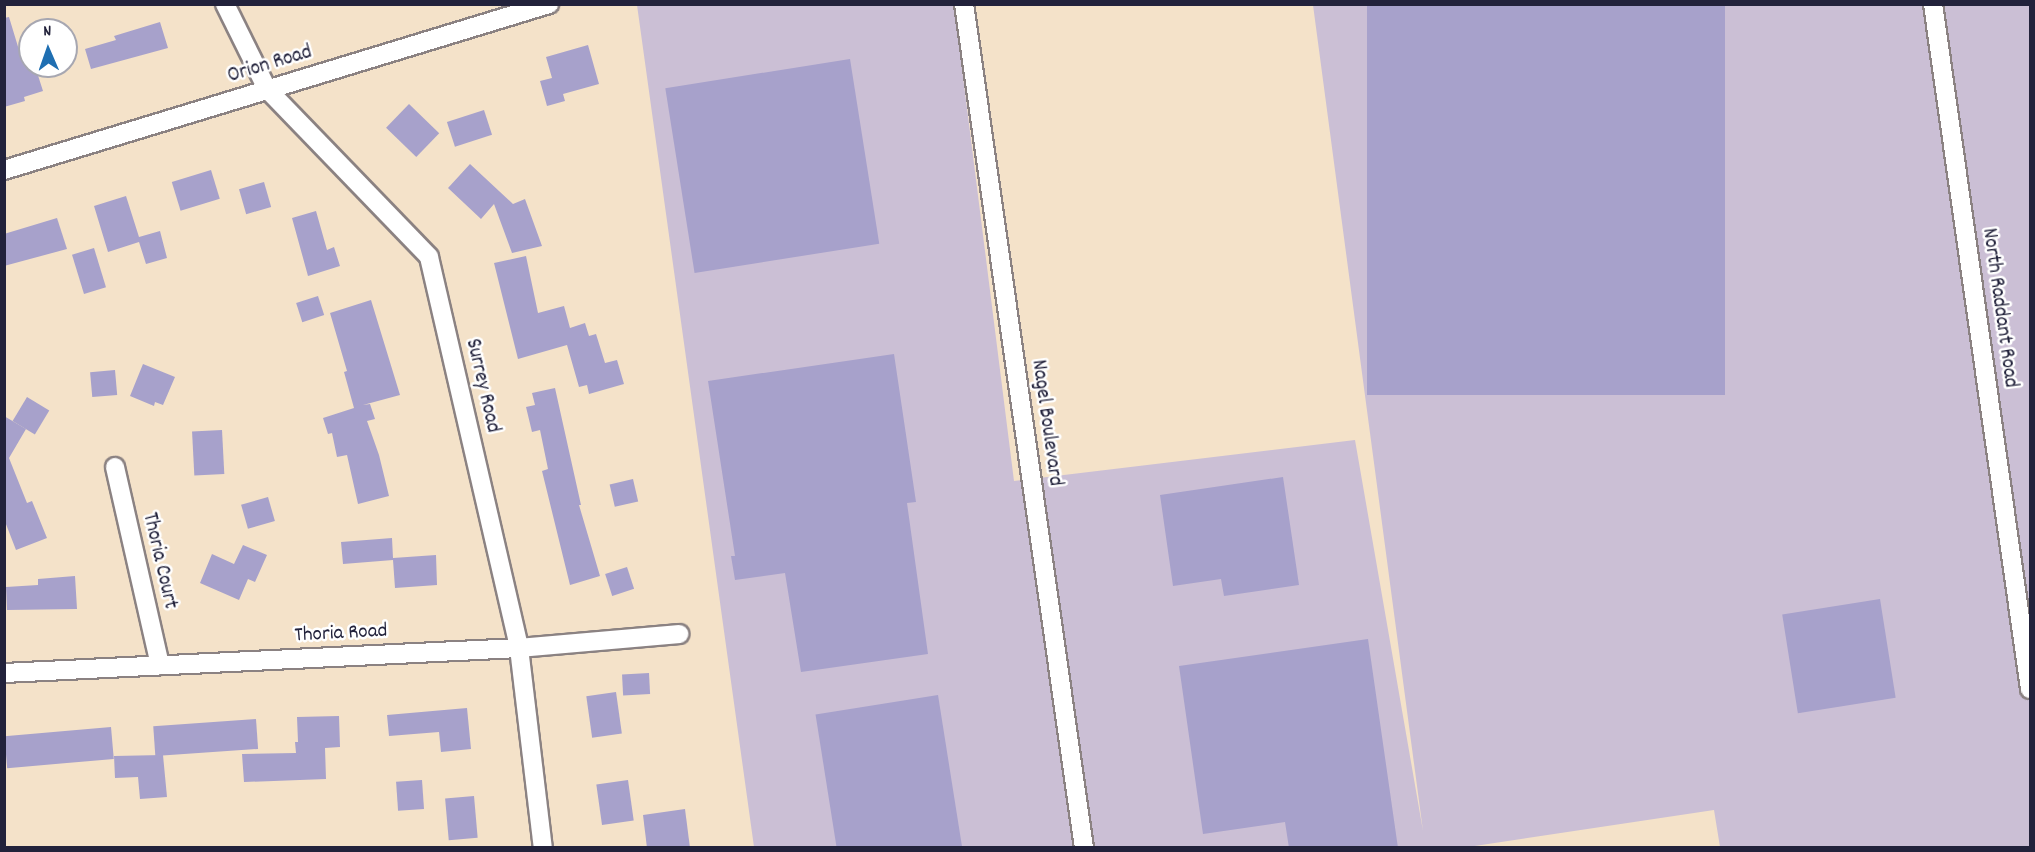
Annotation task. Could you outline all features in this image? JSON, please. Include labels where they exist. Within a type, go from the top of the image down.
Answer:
[{"type":"street","name":"Surrey Road","points":[[225,4],[267,89],[429,257],[519,648],[543,848]]},
{"type":"street","name":"Orion Road","points":[[4,170],[549,4]]},
{"type":"street","name":"Nagel Boulevard","points":[[964,4],[1084,848]]},
{"type":"street","name":"North Raddant Road","points":[[1933,4],[2031,689]]},
{"type":"street","name":"Thoria Court","points":[[114,467],[160,665]]},
{"type":"street","name":"Thoria Road","points":[[4,673],[519,648],[679,634]]},
{"type":"shaded area","points":[[637,5],[954,5],[1014,481],[1355,440],[1423,831],[1313,5],[2030,5],[2030,847],[1720,847],[1714,810],[1468,847],[754,847]]},
{"type":"building","points":[[1367,4],[1725,4],[1725,395],[1367,395]]},
{"type":"building","points":[[9,17],[18,47],[18,78],[39,78],[43,91],[24,97],[25,101],[4,107],[4,18]]},
{"type":"building","points":[[160,22],[168,48],[91,69],[85,49],[116,40],[114,36]]},
{"type":"building","points":[[588,45],[599,84],[563,94],[565,101],[547,106],[540,81],[552,78],[546,57]]},
{"type":"building","points":[[850,59],[879,244],[695,273],[665,88]]},
{"type":"building","points":[[409,104],[439,133],[416,157],[386,128]]},
{"type":"building","points":[[484,110],[492,135],[455,147],[447,122]]},
{"type":"building","points":[[470,164],[513,204],[525,199],[542,246],[512,253],[494,204],[481,219],[448,188]]},
{"type":"building","points":[[211,170],[220,199],[181,211],[172,182]]},
{"type":"building","points":[[264,182],[271,207],[246,214],[239,189]]},
{"type":"building","points":[[126,196],[139,237],[160,231],[167,258],[146,264],[139,242],[108,252],[94,206]]},
{"type":"building","points":[[316,211],[327,250],[334,247],[340,266],[308,276],[292,218]]},
{"type":"building","points":[[57,218],[67,249],[4,266],[4,234]]},
{"type":"building","points":[[94,248],[106,287],[84,294],[72,255]]},
{"type":"building","points":[[526,256],[538,313],[564,306],[570,328],[585,323],[589,336],[596,334],[605,363],[617,360],[624,384],[589,394],[587,385],[579,387],[567,345],[518,359],[494,263]]},
{"type":"building","points":[[318,296],[324,315],[302,322],[296,303]]},
{"type":"building","points":[[371,300],[400,395],[363,405],[370,404],[375,419],[367,421],[379,455],[389,496],[358,504],[347,455],[337,457],[332,433],[328,434],[323,418],[354,408],[344,372],[347,371],[330,313]]},
{"type":"building","points":[[894,354],[916,502],[907,503],[928,654],[801,672],[785,573],[735,580],[731,556],[735,556],[708,381]]},
{"type":"building","points":[[143,364],[175,377],[163,405],[155,402],[154,406],[130,396]]},
{"type":"building","points":[[115,370],[117,395],[92,397],[90,372]]},
{"type":"building","points":[[555,388],[581,505],[579,505],[600,576],[570,585],[542,471],[548,469],[540,430],[532,432],[526,407],[535,405],[532,393]]},
{"type":"building","points":[[27,397],[49,410],[35,434],[13,421]]},
{"type":"building","points":[[4,416],[26,429],[9,458],[27,503],[32,501],[47,538],[16,550],[4,519]]},
{"type":"building","points":[[222,430],[224,474],[194,476],[192,432]]},
{"type":"building","points":[[1283,477],[1299,585],[1224,596],[1221,579],[1173,586],[1160,495]]},
{"type":"building","points":[[633,479],[638,501],[615,507],[610,484]]},
{"type":"building","points":[[268,497],[275,521],[248,529],[241,505]]},
{"type":"building","points":[[392,538],[393,558],[436,555],[437,585],[395,588],[393,560],[343,564],[341,542]]},
{"type":"building","points":[[243,545],[267,555],[255,582],[248,579],[239,600],[200,583],[212,554],[234,564]]},
{"type":"building","points":[[627,567],[634,589],[612,596],[605,574]]},
{"type":"building","points":[[75,576],[77,609],[7,610],[6,587],[38,585],[38,579]]},
{"type":"building","points":[[1880,599],[1896,698],[1798,713],[1782,614]]},
{"type":"building","points":[[1368,639],[1398,848],[1289,848],[1285,822],[1203,834],[1179,666]]},
{"type":"building","points":[[649,673],[650,694],[623,695],[622,674]]},
{"type":"building","points":[[616,692],[622,734],[592,738],[586,696]]},
{"type":"building","points":[[938,695],[962,848],[837,848],[816,714]]},
{"type":"building","points":[[467,708],[471,749],[441,752],[439,732],[389,736],[387,715]]},
{"type":"building","points":[[339,716],[340,747],[325,748],[326,779],[244,782],[242,754],[296,753],[297,717]]},
{"type":"building","points":[[256,719],[258,749],[155,756],[153,726]]},
{"type":"building","points":[[111,727],[114,759],[7,768],[4,736]]},
{"type":"building","points":[[163,755],[167,797],[140,799],[138,777],[115,778],[114,756]]},
{"type":"building","points":[[422,780],[424,809],[398,811],[396,782]]},
{"type":"building","points":[[628,780],[634,821],[602,825],[596,784]]},
{"type":"building","points":[[474,796],[478,838],[449,840],[445,799]]},
{"type":"building","points":[[685,809],[690,848],[647,848],[643,815]]}]
